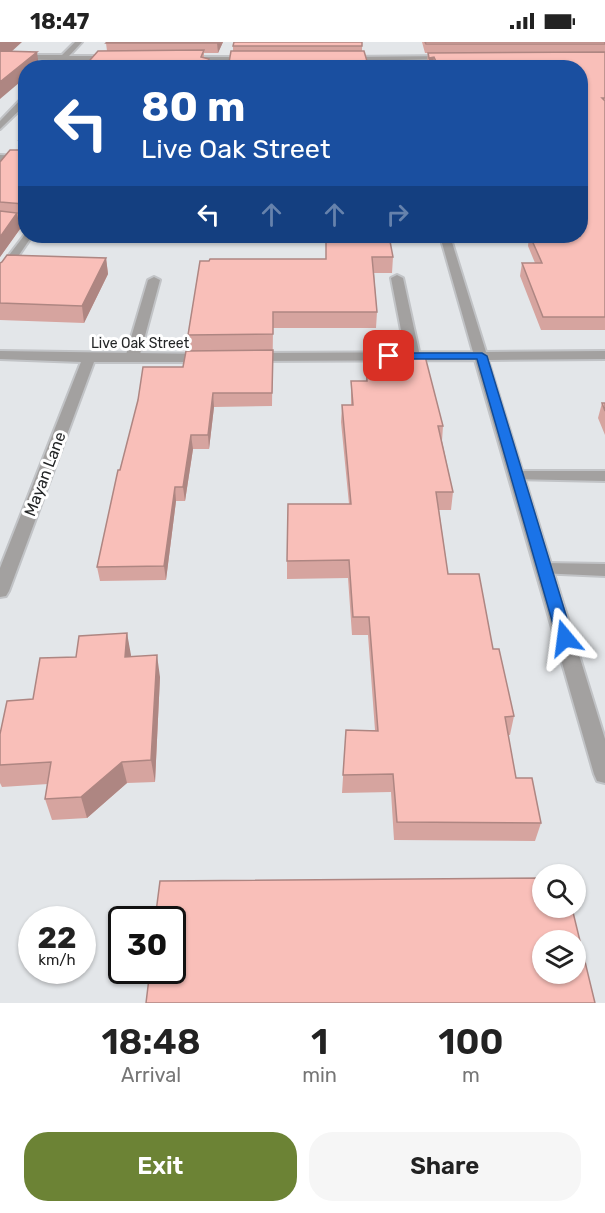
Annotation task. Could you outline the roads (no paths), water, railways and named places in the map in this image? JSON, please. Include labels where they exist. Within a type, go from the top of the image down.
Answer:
[{"type":"street","points":[[64,58],[79,42]]},
{"type":"street","points":[[390,54],[392,60]]},
{"type":"street","points":[[332,59],[390,54],[463,58]]},
{"type":"street","points":[[0,57],[120,58]]},
{"type":"street","points":[[177,58],[262,59]]},
{"type":"street","points":[[0,126],[18,107]]},
{"type":"street","points":[[0,158],[18,159]]},
{"type":"street","points":[[0,221],[18,223]]},
{"type":"street","points":[[2,269],[22,243]]},
{"type":"street","points":[[447,243],[605,774]]},
{"type":"street","points":[[397,278],[413,356]]},
{"type":"street","points":[[132,358],[154,280]]},
{"type":"street","name":"Live Oak Street","points":[[0,355],[132,358],[605,355]]},
{"type":"street","name":"Mayan Lane","points":[[0,591],[89,358]]},
{"type":"street","points":[[517,476],[605,476]]},
{"type":"street","points":[[545,569],[605,570]]}]
